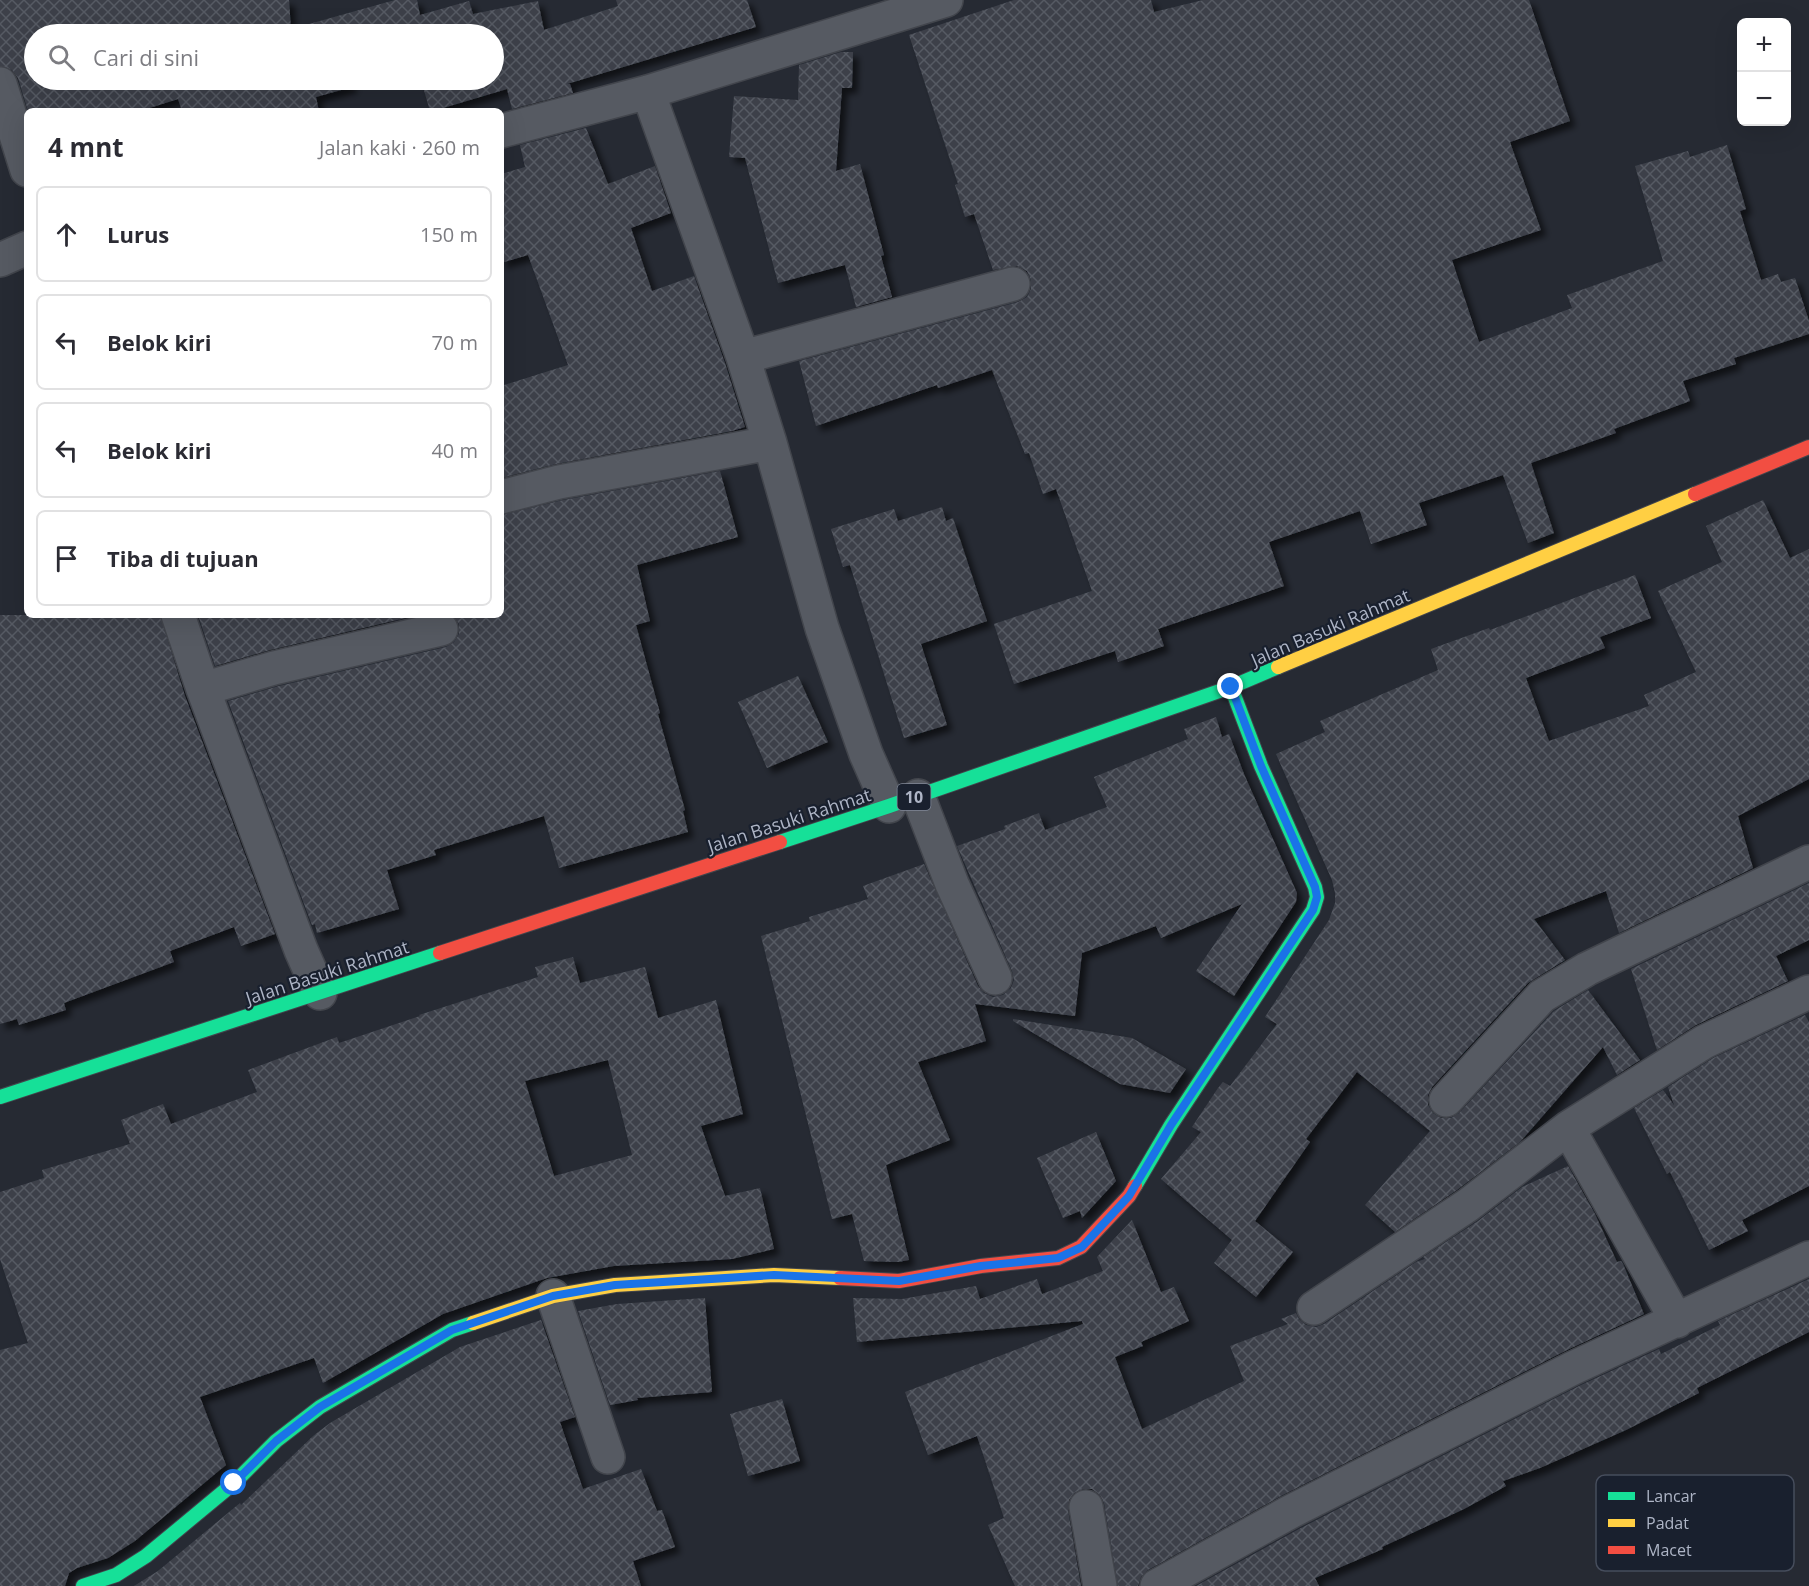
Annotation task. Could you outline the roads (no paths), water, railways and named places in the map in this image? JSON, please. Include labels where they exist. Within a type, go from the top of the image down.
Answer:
[{"type":"main road","name":"Jalan Basuki Rahmat","points":[[0,1097],[904,801],[1231,687],[1809,447]]},
{"type":"main road","points":[[82,1586],[116,1575],[146,1556],[234,1483],[276,1441],[320,1407],[452,1330],[553,1296],[615,1285],[774,1275],[899,1281],[981,1266],[1058,1258],[1082,1247],[1129,1196],[1171,1125],[1313,910],[1317,897],[1315,887],[1261,766],[1231,687]]},
{"type":"street","points":[[504,130],[648,92],[946,0]]},
{"type":"street","points":[[0,84],[24,160]]},
{"type":"street","points":[[648,92],[743,357],[770,443],[822,628],[866,754],[904,801],[952,884],[995,978]]},
{"type":"street","points":[[0,260],[24,249]]},
{"type":"street","points":[[743,357],[1012,284]]},
{"type":"street","points":[[504,496],[559,482],[770,443]]},
{"type":"street","points":[[179,618],[203,689],[320,993]]},
{"type":"street","points":[[203,689],[274,668],[441,629]]},
{"type":"street","points":[[1446,1100],[1542,996],[1587,969],[1809,862]]},
{"type":"street","points":[[1314,1308],[1468,1205],[1568,1128],[1704,1041],[1809,992]]},
{"type":"street","points":[[1568,1128],[1677,1321]]},
{"type":"street","points":[[1157,1586],[1290,1512],[1573,1368],[1809,1258]]},
{"type":"street","points":[[553,1296],[608,1456]]},
{"type":"street","points":[[1086,1508],[1100,1586]]}]
